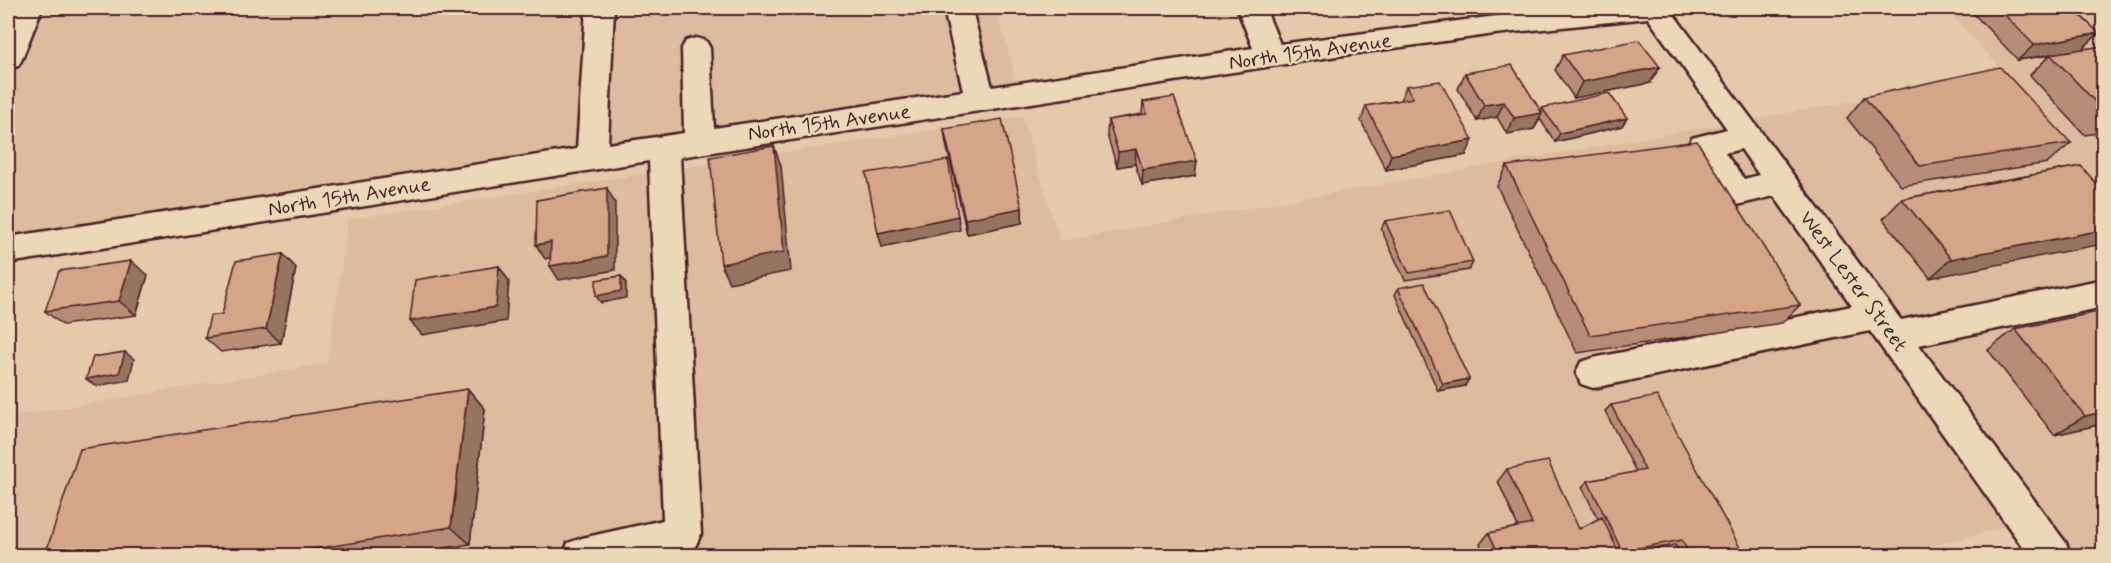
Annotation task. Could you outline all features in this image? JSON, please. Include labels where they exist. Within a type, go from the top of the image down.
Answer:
[{"type":"street","points":[[8,59],[28,8]]},
{"type":"street","points":[[592,157],[600,8]]},
{"type":"street","points":[[1251,8],[1271,56]]},
{"type":"street","name":"North 15th Avenue","points":[[8,250],[592,157],[1271,56],[1539,12],[1654,8]]},
{"type":"street","name":"West Lester Street","points":[[1654,8],[2052,555]]},
{"type":"street","points":[[958,10],[980,99]]},
{"type":"street","points":[[696,48],[699,141]]},
{"type":"street","points":[[1749,136],[1703,146],[1737,193],[1782,182]]},
{"type":"street","points":[[582,555],[682,534],[664,147]]},
{"type":"street","points":[[1593,373],[1886,325],[2103,293]]},
{"type":"shaded area","points":[[8,8],[997,8],[1018,88],[8,239]]},
{"type":"shaded area","points":[[1945,8],[2103,8],[2103,555],[2052,555],[2027,521],[1895,556],[8,556],[8,417],[327,363],[348,219],[1022,116],[1060,241],[2006,74]]},
{"type":"building","points":[[1998,8],[2072,8],[2099,33],[2034,45]]},
{"type":"building","points":[[1639,40],[1660,67],[1582,82],[1563,55]]},
{"type":"building","points":[[2103,46],[2103,110],[2050,54]]},
{"type":"building","points":[[1512,65],[1542,113],[1514,118],[1504,102],[1484,105],[1465,73]]},
{"type":"building","points":[[2000,67],[2071,143],[1920,166],[1864,97]]},
{"type":"building","points":[[1440,81],[1473,140],[1391,155],[1366,106],[1413,98],[1406,86]]},
{"type":"building","points":[[1609,93],[1627,118],[1560,133],[1542,108]]},
{"type":"building","points":[[1174,97],[1197,161],[1143,170],[1136,149],[1118,152],[1108,120],[1147,114],[1143,102]]},
{"type":"building","points":[[1002,119],[1022,208],[965,219],[944,129]]},
{"type":"building","points":[[1697,141],[1800,305],[1590,335],[1507,166]]},
{"type":"building","points":[[774,146],[784,252],[721,264],[710,157]]},
{"type":"building","points":[[948,160],[958,216],[878,233],[866,173]]},
{"type":"building","points":[[2081,166],[2103,191],[2103,230],[1951,259],[1902,199]]},
{"type":"building","points":[[607,188],[607,256],[550,266],[551,242],[536,245],[537,200]]},
{"type":"building","points":[[1450,210],[1473,262],[1409,273],[1385,221]]},
{"type":"building","points":[[283,254],[266,329],[205,338],[210,316],[222,314],[236,261]]},
{"type":"building","points":[[131,261],[119,301],[45,311],[59,271]]},
{"type":"building","points":[[499,266],[496,307],[410,321],[415,280]]},
{"type":"building","points":[[621,276],[621,291],[596,296],[596,280]]},
{"type":"building","points":[[1424,283],[1469,379],[1443,384],[1398,288]]},
{"type":"building","points":[[2103,311],[2103,412],[2085,416],[2015,329]]},
{"type":"building","points":[[125,352],[119,373],[86,379],[93,357]]},
{"type":"building","points":[[468,389],[451,527],[277,555],[45,555],[80,449]]},
{"type":"building","points":[[1657,396],[1744,555],[1690,555],[1682,540],[1622,551],[1588,481],[1645,470],[1611,405]]},
{"type":"building","points":[[1548,461],[1579,529],[1602,517],[1620,555],[1499,555],[1489,533],[1532,524],[1507,469]]}]
